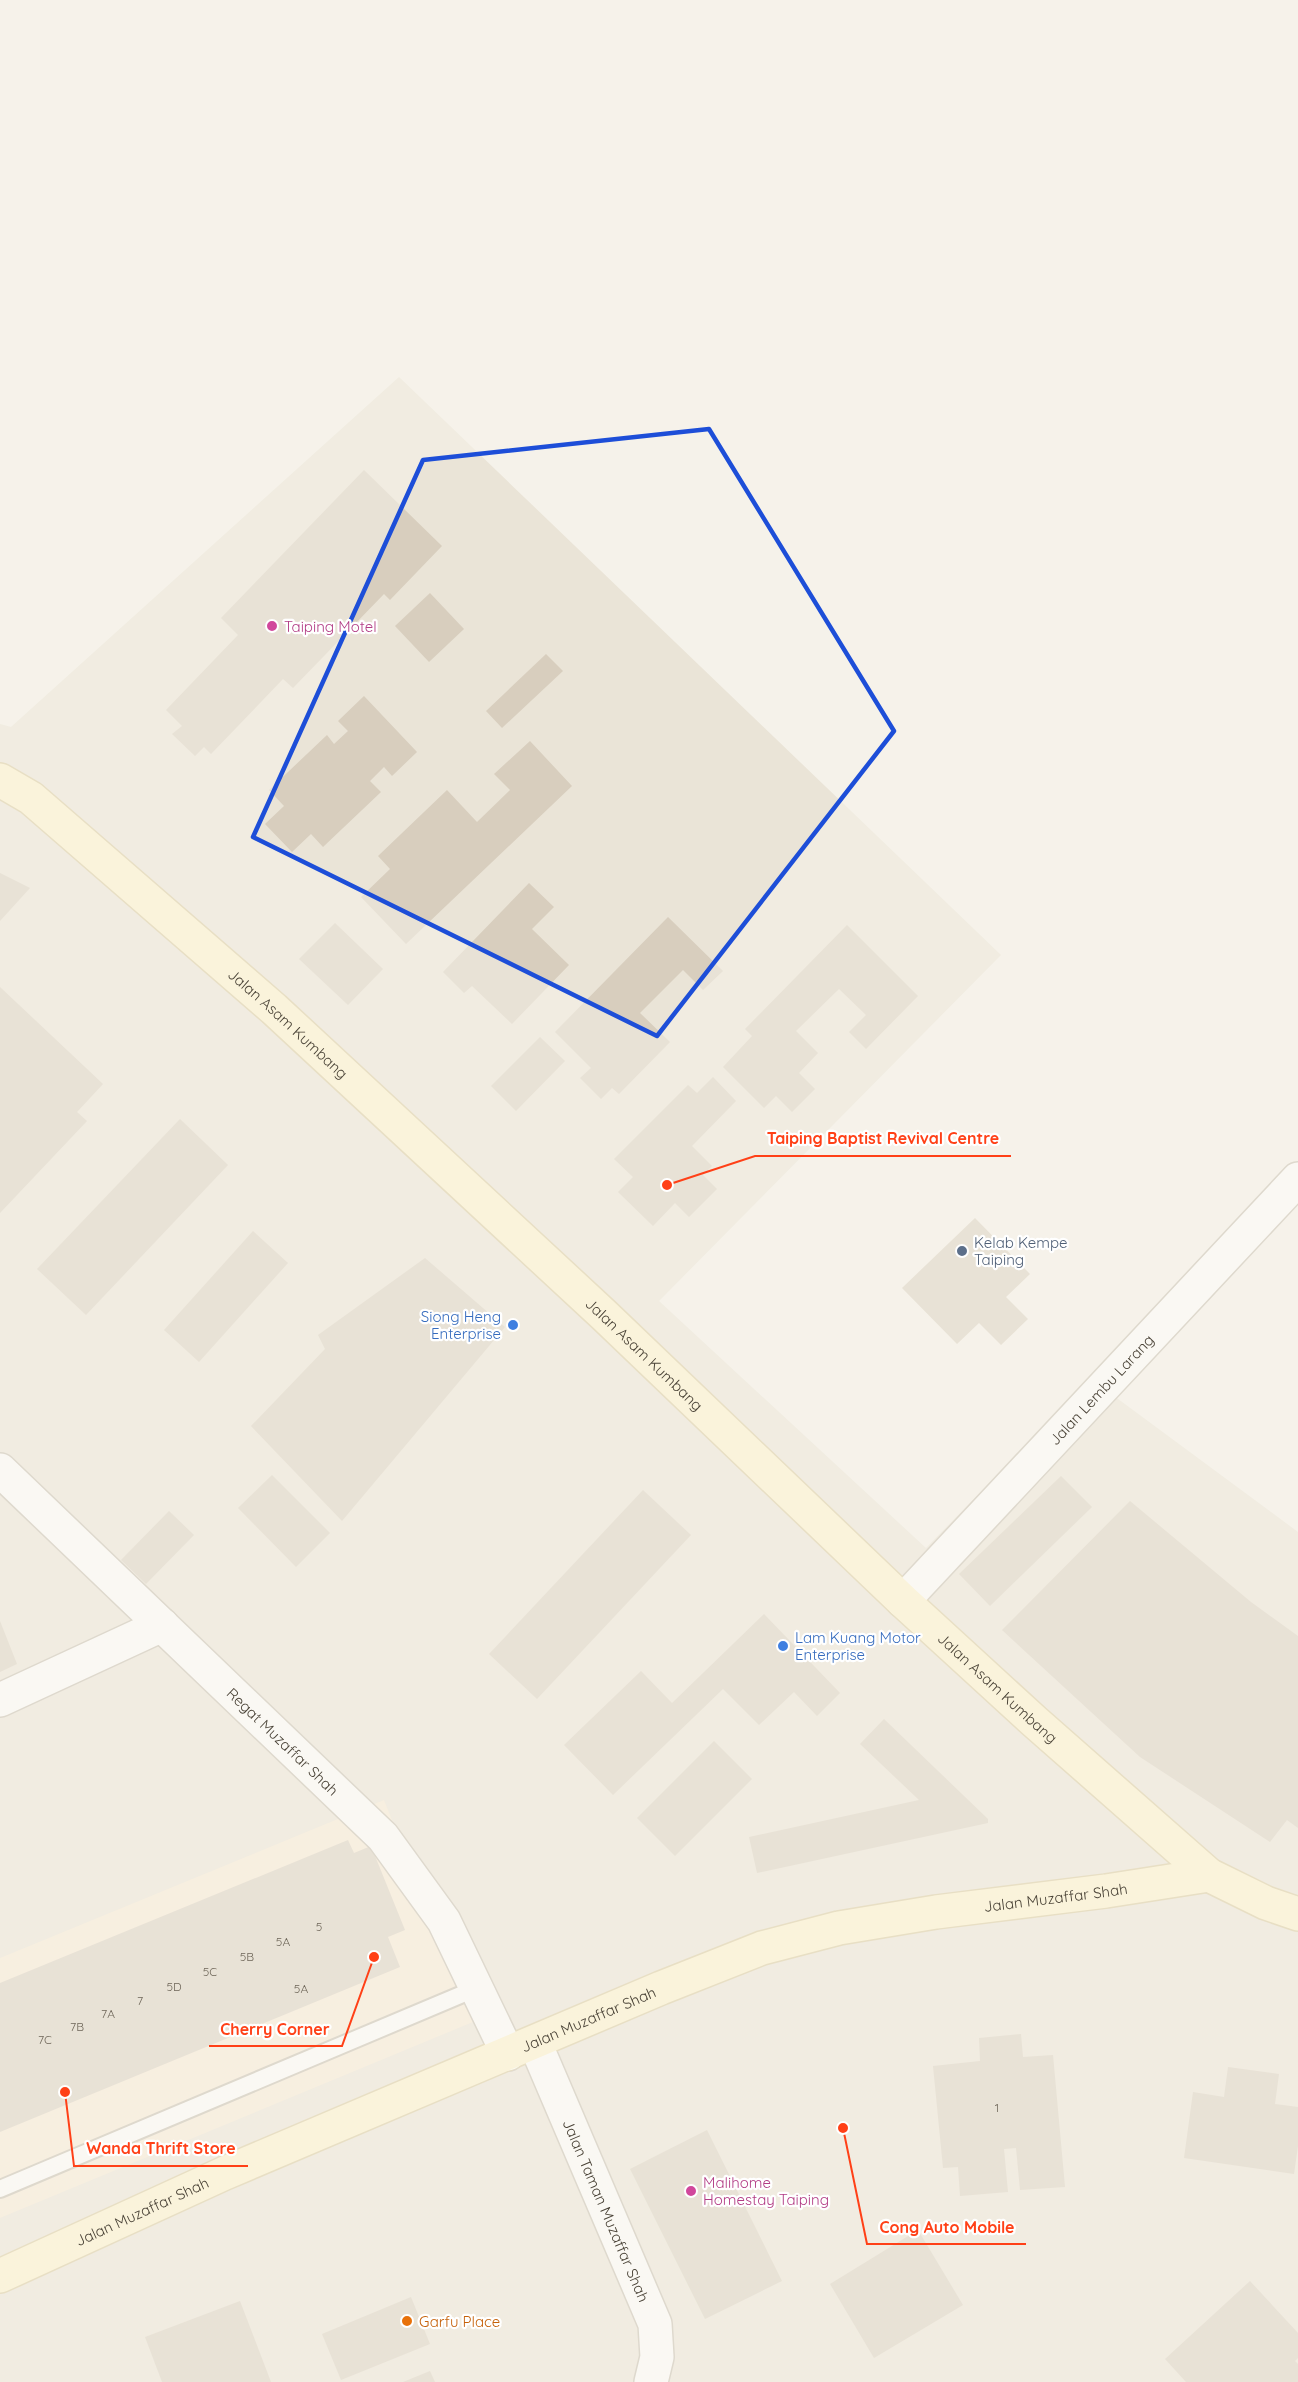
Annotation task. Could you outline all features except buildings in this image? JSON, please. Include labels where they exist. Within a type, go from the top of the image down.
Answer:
[{"type":"main road","name":"Jalan Asam Kumbang","points":[[0,780],[31,798],[96,852],[274,1009],[604,1315],[903,1601],[1034,1721],[1209,1875],[1266,1902],[1298,1914]]},
{"type":"main road","name":"Jalan Muzaffar Shah","points":[[0,2276],[225,2173],[661,1988],[762,1948],[839,1928],[936,1912],[1106,1891],[1209,1875]]},
{"type":"street","name":"Jalan Lembu Larang","points":[[903,1601],[1298,1179]]},
{"type":"street","name":"Regat Muzaffar Shah","points":[[0,1470],[383,1837],[444,1921],[477,1988],[522,2048]]},
{"type":"street","points":[[0,1701],[162,1625]]},
{"type":"street","name":"Jalan Taman Muzaffar Shah","points":[[522,2048],[656,2324],[657,2357],[651,2382]]},
{"type":"lane","points":[[0,2188],[477,1988]]},
{"type":"highlighted area","points":[[709,429],[894,731],[657,1036],[253,837],[423,460]]},
{"type":"shaded area","points":[[399,377],[1001,955],[659,1301],[926,1548],[1091,1379],[1298,1532],[1298,2382],[0,2382],[0,724],[11,727]]},
{"type":"shaded area","points":[[384,1800],[473,2022],[0,2218],[0,1958]]},
{"type":"place","name":"Taiping Motel","points":[[272,626]]},
{"type":"place","name":"Taiping Baptist Revival Centre","points":[[667,1185]]},
{"type":"place","name":"Kelab Kempe Taiping","points":[[962,1251]]},
{"type":"place","name":"Siong Heng Enterprise","points":[[513,1325]]},
{"type":"place","name":"Lam Kuang Motor Enterprise","points":[[783,1646]]},
{"type":"place","name":"Cherry Corner","points":[[374,1957]]},
{"type":"place","name":"Wanda Thrift Store","points":[[65,2092]]},
{"type":"place","name":"Cong Auto Mobile","points":[[843,2128]]},
{"type":"place","name":"Malihome Homestay Taiping","points":[[691,2191]]},
{"type":"place","name":"Garfu Place","points":[[407,2321]]}]
